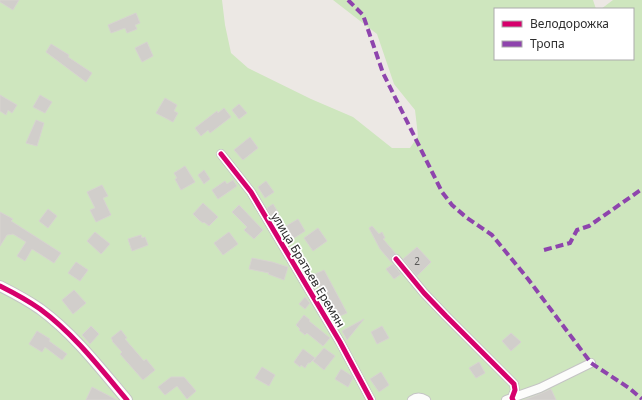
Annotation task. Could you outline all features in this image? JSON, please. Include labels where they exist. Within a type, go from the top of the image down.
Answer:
[{"type":"street","name":"улица Братьев Еремян","points":[[221,154],[250,192],[340,342],[371,400]]},
{"type":"street","points":[[396,259],[424,293],[514,384],[514,390],[510,399]]},
{"type":"street","points":[[0,286],[24,298],[60,325],[80,345],[127,400]]},
{"type":"street","points":[[510,399],[540,388],[591,363]]},
{"type":"street","points":[[412,400],[415,398],[426,400]]},
{"type":"green space","points":[[0,0],[222,0],[225,25],[231,53],[248,68],[311,99],[353,117],[392,148],[410,148],[418,136],[415,110],[394,84],[377,34],[333,0],[593,0],[596,8],[494,8],[494,60],[634,60],[634,8],[602,8],[613,0],[642,0],[642,400],[0,400]]},
{"type":"building","points":[[0,0],[19,0],[13,10],[0,2]]},
{"type":"building","points":[[136,13],[140,23],[135,25],[137,29],[127,33],[125,28],[111,33],[108,25]]},
{"type":"building","points":[[147,42],[153,56],[142,62],[135,48]]},
{"type":"building","points":[[51,44],[69,55],[68,57],[92,73],[86,82],[46,52]]},
{"type":"building","points":[[0,95],[17,105],[12,113],[8,110],[6,115],[0,111]]},
{"type":"building","points":[[40,95],[52,102],[45,113],[33,107]]},
{"type":"building","points":[[165,98],[177,105],[174,111],[178,113],[173,122],[156,113]]},
{"type":"building","points":[[239,104],[247,113],[239,119],[232,110]]},
{"type":"building","points":[[224,108],[231,117],[210,133],[208,130],[201,136],[195,128],[217,111],[218,113]]},
{"type":"building","points":[[36,120],[44,123],[37,146],[26,143]]},
{"type":"building","points":[[250,137],[258,148],[243,160],[234,150]]},
{"type":"building","points":[[185,166],[195,182],[181,190],[175,179],[177,178],[174,173]]},
{"type":"building","points":[[204,170],[210,179],[204,184],[198,175]]},
{"type":"building","points":[[233,180],[237,186],[218,199],[212,190],[225,181],[227,184]]},
{"type":"building","points":[[266,181],[274,192],[265,198],[258,187]]},
{"type":"building","points":[[102,185],[108,196],[103,198],[111,215],[96,222],[90,210],[95,208],[87,192]]},
{"type":"building","points":[[203,203],[218,217],[209,226],[193,214]]},
{"type":"building","points":[[273,204],[279,214],[272,217],[267,208]]},
{"type":"building","points":[[239,205],[263,230],[254,239],[244,230],[247,227],[232,212]]},
{"type":"building","points":[[48,209],[57,216],[48,228],[39,221]]},
{"type":"building","points":[[0,212],[13,219],[11,221],[61,253],[54,263],[32,249],[25,261],[17,256],[26,242],[13,234],[7,235],[0,246]]},
{"type":"building","points":[[298,219],[305,231],[291,240],[283,228]]},
{"type":"building","points":[[372,226],[379,234],[382,232],[385,238],[383,239],[396,254],[391,257],[392,263],[380,249],[369,228]]},
{"type":"building","points":[[318,228],[327,241],[313,251],[304,238]]},
{"type":"building","points":[[95,232],[110,244],[101,254],[87,241]]},
{"type":"building","points":[[229,232],[238,244],[223,255],[214,243]]},
{"type":"building","points":[[141,235],[142,238],[145,237],[148,245],[132,251],[128,239]]},
{"type":"building","points":[[417,247],[431,262],[417,276],[403,259]]},
{"type":"building","points":[[252,258],[288,267],[284,280],[268,274],[269,273],[249,269]]},
{"type":"building","points":[[76,262],[88,270],[80,281],[68,273]]},
{"type":"building","points":[[393,264],[401,274],[394,279],[386,269]]},
{"type":"building","points":[[324,270],[347,313],[335,318],[313,275]]},
{"type":"building","points":[[74,290],[86,303],[73,314],[62,300]]},
{"type":"building","points":[[305,297],[310,303],[305,309],[299,304]]},
{"type":"building","points":[[304,315],[330,338],[323,346],[307,333],[305,335],[299,330],[300,329],[296,325]]},
{"type":"building","points":[[364,319],[347,340],[342,331]]},
{"type":"building","points":[[91,326],[99,334],[90,344],[82,335]]},
{"type":"building","points":[[382,326],[389,338],[377,344],[371,332]]},
{"type":"building","points":[[121,330],[127,338],[125,339],[144,361],[146,359],[155,370],[143,380],[120,354],[122,352],[112,341],[111,338]]},
{"type":"building","points":[[37,331],[50,339],[49,341],[67,354],[62,360],[45,347],[42,352],[29,344]]},
{"type":"building","points":[[511,333],[521,342],[511,351],[502,341]]},
{"type":"building","points":[[324,348],[335,356],[324,370],[313,361]]},
{"type":"building","points":[[303,349],[315,358],[308,363],[305,368],[301,365],[300,367],[294,362]]},
{"type":"building","points":[[479,362],[485,373],[476,378],[469,368]]},
{"type":"building","points":[[262,367],[275,375],[269,386],[255,378]]},
{"type":"building","points":[[341,369],[353,378],[348,387],[335,379]]},
{"type":"building","points":[[381,372],[389,385],[379,392],[370,379]]},
{"type":"building","points":[[171,377],[184,377],[196,391],[187,399],[177,386],[165,395],[158,387]]},
{"type":"building","points":[[92,387],[117,400],[86,400]]},
{"type":"building","points":[[551,389],[556,400],[524,400],[542,393]]},
{"type":"marked path","points":[[348,0],[363,15],[383,73],[442,192],[452,205],[467,218],[492,235],[528,279],[591,363],[629,388],[642,399]]},
{"type":"marked path","points":[[544,250],[570,243],[577,230],[589,226],[642,189]]},
{"type":"cycle path","points":[[221,154],[251,192],[340,342],[371,400]]},
{"type":"cycle path","points":[[396,259],[424,293],[514,384],[515,390],[512,398],[513,400]]},
{"type":"cycle path","points":[[0,286],[40,309],[64,329],[127,400]]}]
